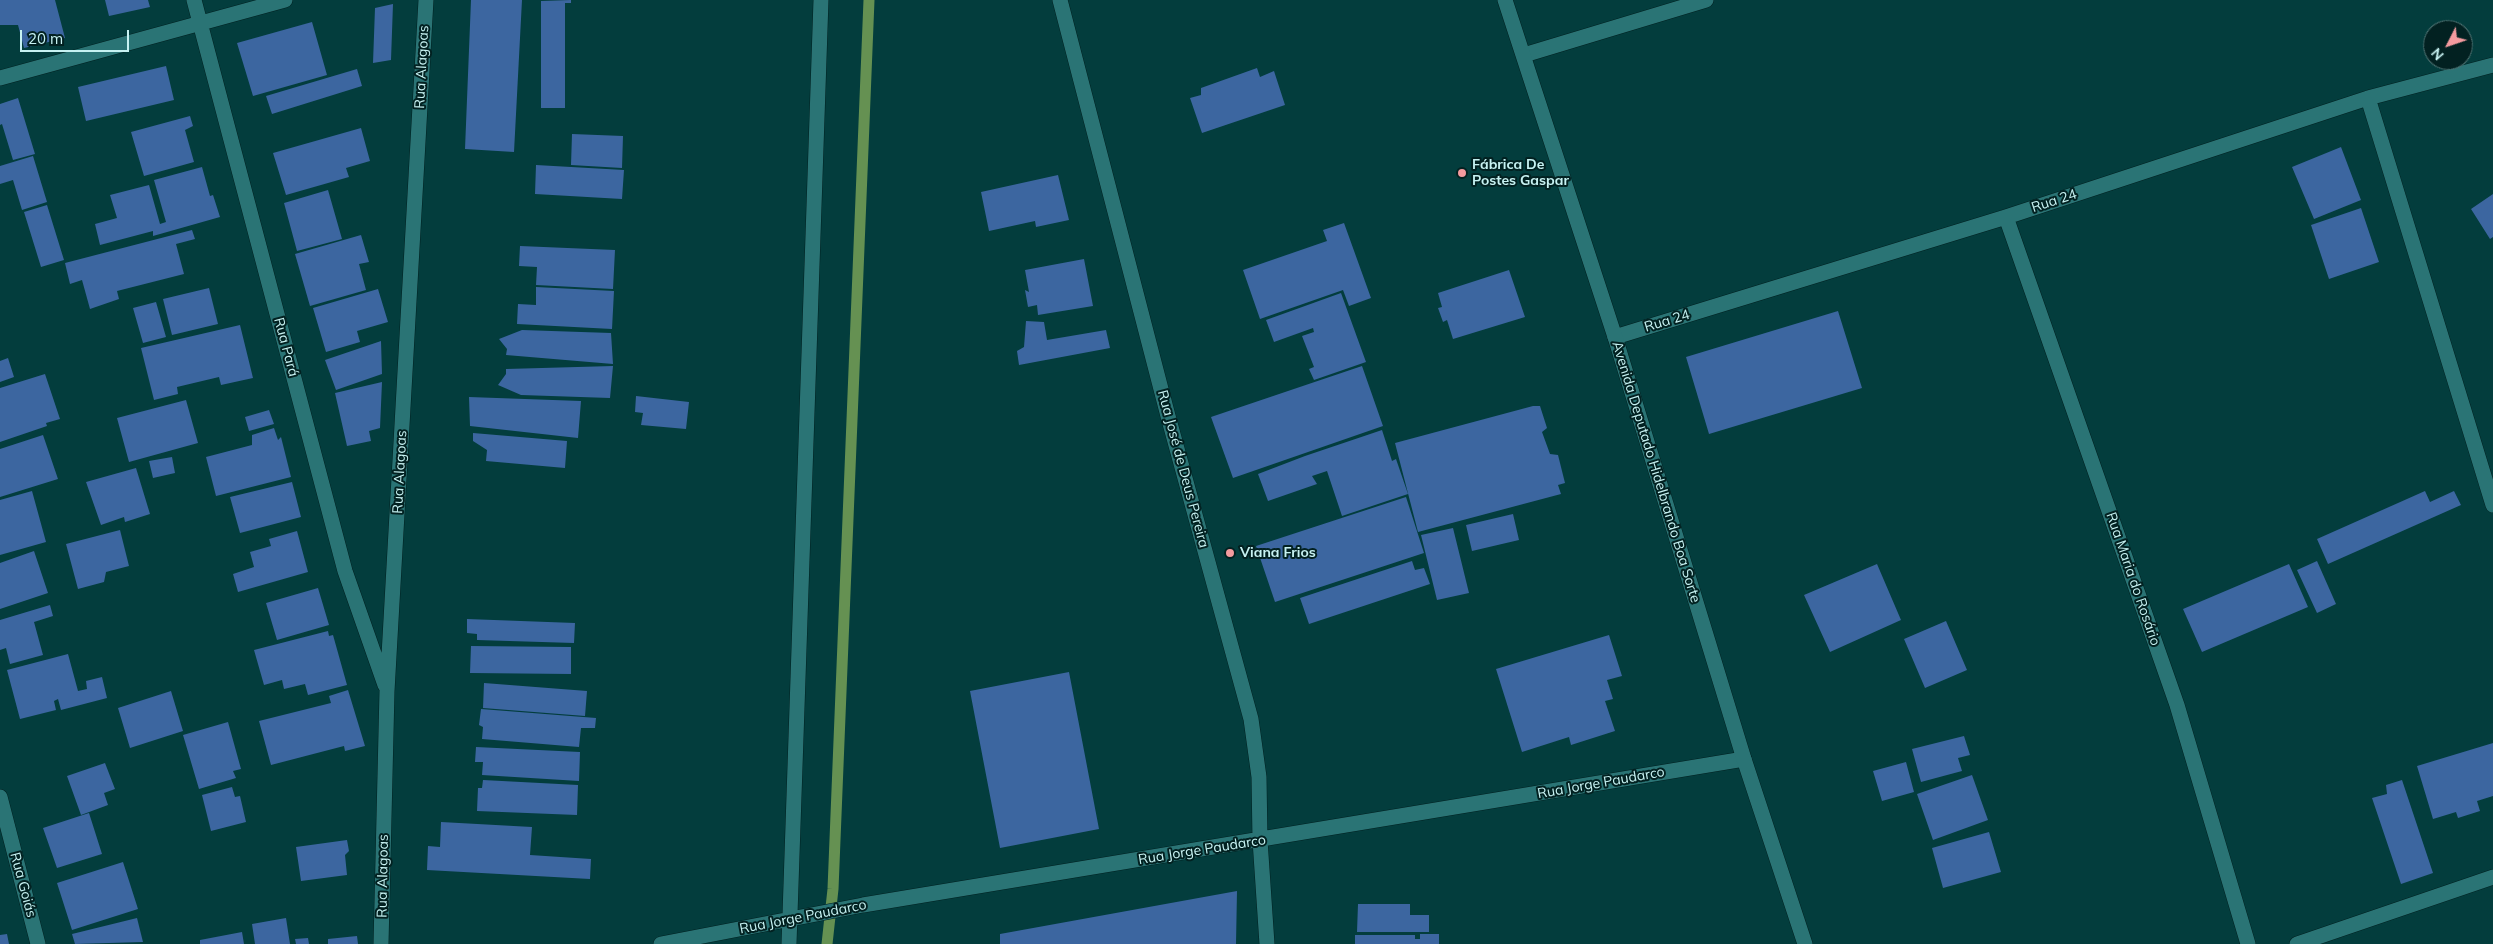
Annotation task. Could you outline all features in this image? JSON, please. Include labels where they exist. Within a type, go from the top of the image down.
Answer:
[{"type":"street","name":"Rua Pará","points":[[194,0],[345,571],[387,691]]},
{"type":"street","points":[[0,78],[285,0]]},
{"type":"street","name":"Rua Alagoas","points":[[381,944],[387,691],[426,0]]},
{"type":"street","points":[[789,944],[797,919],[821,0]]},
{"type":"street","name":"Rua José de Deus Pereira","points":[[1060,0],[1168,416],[1252,719],[1259,777],[1260,840],[1267,944]]},
{"type":"street","name":"Avenida Deputado Hidelbrando Boa Sorte","points":[[1505,0],[1615,337],[1744,759],[1805,944]]},
{"type":"street","points":[[1524,55],[1706,0]]},
{"type":"street","name":"Rua 24","points":[[1615,337],[2006,217],[2368,98],[2493,65]]},
{"type":"street","points":[[2368,98],[2493,505]]},
{"type":"street","name":"Rua Maria do Rosário","points":[[2006,217],[2177,705],[2248,944]]},
{"type":"street","name":"Rua Jorge Paudarco","points":[[661,944],[863,905],[1744,759]]},
{"type":"street","name":"Rua Goiás","points":[[0,797],[38,944]]},
{"type":"street","points":[[2297,944],[2493,877]]},
{"type":"building","points":[[0,0],[55,0],[65,38],[24,48],[18,25],[0,25]]},
{"type":"building","points":[[105,0],[148,0],[150,7],[109,16]]},
{"type":"building","points":[[471,0],[522,0],[514,152],[465,149]]},
{"type":"building","points":[[571,0],[571,3],[565,3],[565,108],[541,108],[541,1]]},
{"type":"building","points":[[393,4],[391,60],[373,63],[375,8]]},
{"type":"building","points":[[312,22],[327,75],[253,96],[237,43]]},
{"type":"building","points":[[166,66],[174,100],[86,121],[78,87]]},
{"type":"building","points":[[1257,68],[1260,77],[1274,71],[1285,105],[1202,133],[1190,98],[1201,95],[1201,88]]},
{"type":"building","points":[[357,69],[362,86],[272,114],[266,96]]},
{"type":"building","points":[[18,98],[35,154],[13,160],[2,124],[0,125],[0,104]]},
{"type":"building","points":[[190,116],[193,126],[185,130],[194,162],[144,176],[131,132]]},
{"type":"building","points":[[361,128],[370,161],[346,168],[349,177],[286,195],[273,153]]},
{"type":"building","points":[[572,134],[623,136],[622,168],[571,165]]},
{"type":"building","points":[[2341,147],[2361,200],[2314,219],[2292,167]]},
{"type":"building","points":[[33,156],[47,202],[22,210],[13,180],[0,184],[0,166]]},
{"type":"building","points":[[536,165],[624,170],[622,199],[535,194]]},
{"type":"building","points":[[202,167],[210,196],[213,195],[220,217],[153,236],[153,231],[100,245],[95,224],[117,218],[110,195],[149,185],[160,224],[166,222],[154,180]]},
{"type":"building","points":[[1058,175],[1069,220],[1036,227],[1035,221],[989,231],[981,192]]},
{"type":"building","points":[[328,190],[342,239],[297,251],[284,203]]},
{"type":"building","points":[[2493,194],[2493,237],[2490,239],[2471,209]]},
{"type":"building","points":[[47,205],[64,260],[41,267],[24,212]]},
{"type":"building","points":[[2361,208],[2379,262],[2329,279],[2311,225]]},
{"type":"building","points":[[1344,223],[1371,298],[1349,306],[1343,290],[1260,319],[1243,270],[1327,241],[1323,230]]},
{"type":"building","points":[[192,230],[195,239],[176,244],[184,274],[117,291],[119,299],[90,309],[82,280],[70,284],[65,263]]},
{"type":"building","points":[[361,235],[369,262],[359,264],[366,290],[310,306],[295,254]]},
{"type":"building","points":[[520,246],[615,250],[613,289],[536,285],[537,267],[519,266]]},
{"type":"building","points":[[1084,259],[1093,306],[1038,315],[1037,305],[1028,307],[1025,290],[1029,292],[1025,270]]},
{"type":"building","points":[[1509,270],[1525,317],[1453,339],[1447,320],[1443,322],[1438,308],[1442,307],[1438,293]]},
{"type":"building","points":[[536,287],[614,291],[612,329],[517,324],[518,304],[536,305]]},
{"type":"building","points":[[209,288],[218,324],[172,335],[163,299]]},
{"type":"building","points":[[378,289],[388,322],[357,331],[360,342],[326,352],[313,308]]},
{"type":"building","points":[[1341,293],[1366,362],[1314,380],[1309,369],[1314,367],[1302,336],[1314,332],[1313,328],[1274,342],[1266,320]]},
{"type":"building","points":[[156,302],[166,337],[143,343],[133,308]]},
{"type":"building","points":[[1838,311],[1862,388],[1709,434],[1686,357]]},
{"type":"building","points":[[1026,321],[1044,322],[1047,340],[1106,330],[1110,348],[1019,365],[1017,351],[1024,347]]},
{"type":"building","points":[[240,325],[253,378],[221,385],[219,377],[177,387],[178,394],[154,400],[141,348]]},
{"type":"building","points":[[522,330],[611,333],[613,364],[506,355],[507,349],[499,339]]},
{"type":"building","points":[[381,341],[382,374],[336,390],[325,360]]},
{"type":"building","points":[[8,358],[14,377],[0,382],[0,361]]},
{"type":"building","points":[[613,366],[610,398],[521,395],[498,385],[506,374],[506,369]]},
{"type":"building","points":[[1362,366],[1383,426],[1233,478],[1211,417]]},
{"type":"building","points":[[45,374],[60,419],[46,423],[47,426],[0,442],[0,388]]},
{"type":"building","points":[[382,382],[380,428],[369,431],[371,441],[347,446],[335,393]]},
{"type":"building","points":[[636,396],[689,402],[686,429],[641,425],[643,413],[635,412]]},
{"type":"building","points":[[469,397],[581,401],[578,438],[470,426]]},
{"type":"building","points":[[186,400],[198,443],[129,462],[117,418]]},
{"type":"building","points":[[1533,406],[1540,406],[1547,428],[1542,432],[1550,454],[1558,455],[1565,483],[1558,485],[1561,494],[1418,532],[1395,443]]},
{"type":"building","points":[[269,410],[274,424],[249,431],[245,417]]},
{"type":"building","points":[[274,428],[278,440],[281,437],[291,477],[216,496],[206,457],[252,445],[252,435]]},
{"type":"building","points":[[1382,430],[1392,461],[1396,459],[1408,494],[1342,516],[1327,471],[1312,476],[1317,484],[1268,501],[1258,474]]},
{"type":"building","points":[[473,433],[567,441],[565,468],[486,461],[487,450],[473,441]]},
{"type":"building","points":[[43,435],[58,479],[0,497],[0,449]]},
{"type":"building","points":[[172,457],[175,473],[153,478],[149,461]]},
{"type":"building","points":[[136,468],[150,514],[125,522],[124,517],[101,525],[86,482]]},
{"type":"building","points":[[292,482],[301,517],[240,533],[230,497]]},
{"type":"building","points":[[32,491],[46,542],[0,555],[0,500]]},
{"type":"building","points":[[2425,491],[2430,502],[2454,491],[2461,505],[2328,564],[2317,539]]},
{"type":"building","points":[[1406,497],[1424,553],[1275,602],[1256,546]]},
{"type":"building","points":[[1513,514],[1519,540],[1472,551],[1466,525]]},
{"type":"building","points":[[1453,528],[1469,593],[1437,600],[1421,535]]},
{"type":"building","points":[[120,530],[129,566],[106,572],[104,582],[78,589],[66,544]]},
{"type":"building","points":[[297,531],[308,572],[238,592],[233,574],[254,567],[250,552],[271,546],[269,539]]},
{"type":"building","points":[[34,551],[48,593],[0,609],[0,563]]},
{"type":"building","points":[[1412,561],[1415,570],[1424,568],[1430,584],[1309,624],[1300,598]]},
{"type":"building","points":[[2317,561],[2336,604],[2317,613],[2297,570]]},
{"type":"building","points":[[1877,564],[1901,620],[1830,652],[1804,595]]},
{"type":"building","points":[[2289,564],[2308,607],[2202,652],[2183,609]]},
{"type":"building","points":[[318,588],[329,625],[277,640],[266,603]]},
{"type":"building","points":[[50,605],[53,616],[34,622],[43,655],[10,664],[6,648],[0,650],[0,620]]},
{"type":"building","points":[[467,619],[575,623],[574,643],[477,640],[477,634],[467,633]]},
{"type":"building","points":[[1946,621],[1967,670],[1925,688],[1904,639]]},
{"type":"building","points":[[328,631],[329,636],[333,635],[347,685],[308,695],[305,684],[284,689],[282,680],[264,685],[254,650]]},
{"type":"building","points":[[1609,635],[1622,676],[1607,680],[1613,699],[1605,701],[1615,731],[1571,745],[1569,737],[1522,752],[1496,669]]},
{"type":"building","points":[[471,646],[571,647],[571,674],[470,673]]},
{"type":"building","points":[[68,654],[78,691],[87,689],[86,681],[102,677],[107,698],[61,710],[58,699],[54,701],[56,710],[20,719],[7,670]]},
{"type":"building","points":[[1069,672],[1099,829],[1000,848],[970,691]]},
{"type":"building","points":[[484,683],[587,691],[585,716],[483,708]]},
{"type":"building","points":[[348,690],[365,746],[345,751],[344,746],[271,765],[259,721],[331,703],[329,696]]},
{"type":"building","points":[[171,691],[183,731],[130,748],[118,708]]},
{"type":"building","points":[[481,709],[596,718],[595,728],[581,728],[579,747],[482,739],[483,727],[479,725]]},
{"type":"building","points":[[228,722],[241,769],[233,771],[236,778],[199,789],[183,735]]},
{"type":"building","points":[[1964,736],[1970,755],[1958,758],[1962,771],[1921,782],[1912,749]]},
{"type":"building","points":[[2493,743],[2493,796],[2477,801],[2480,811],[2458,818],[2456,812],[2433,819],[2417,766]]},
{"type":"building","points":[[476,747],[580,752],[579,781],[482,775],[483,762],[475,762]]},
{"type":"building","points":[[1906,762],[1914,792],[1882,801],[1873,771]]},
{"type":"building","points":[[105,763],[115,789],[104,793],[108,805],[81,815],[67,776]]},
{"type":"building","points":[[1972,775],[1988,820],[1933,840],[1917,794]]},
{"type":"building","points":[[483,780],[578,785],[577,815],[477,811],[478,788],[482,788]]},
{"type":"building","points":[[2402,780],[2433,873],[2401,884],[2372,798],[2387,794],[2386,785]]},
{"type":"building","points":[[232,787],[235,797],[240,796],[246,822],[211,831],[202,795]]},
{"type":"building","points":[[89,813],[102,854],[57,868],[43,828]]},
{"type":"building","points":[[441,822],[532,827],[530,855],[591,859],[590,879],[427,870],[428,846],[440,847]]},
{"type":"building","points":[[1989,832],[2001,872],[1943,888],[1932,848]]},
{"type":"building","points":[[347,840],[349,851],[345,855],[347,875],[301,881],[296,847]]},
{"type":"building","points":[[123,862],[138,909],[72,930],[57,883]]},
{"type":"building","points":[[1237,891],[1236,944],[1000,944],[1000,934]]},
{"type":"building","points":[[1358,904],[1410,904],[1410,915],[1429,915],[1429,932],[1357,932]]},
{"type":"building","points":[[137,918],[143,942],[75,944],[72,934]]},
{"type":"building","points":[[286,918],[290,944],[255,944],[252,924]]},
{"type":"building","points":[[242,932],[244,944],[200,944],[200,940]]},
{"type":"building","points":[[7,934],[9,944],[0,944],[0,935]]},
{"type":"building","points":[[1420,934],[1439,934],[1439,944],[1355,944],[1355,935],[1415,935],[1415,939],[1420,939]]},
{"type":"building","points":[[357,936],[358,944],[328,944],[328,939]]},
{"type":"building","points":[[308,938],[309,944],[296,944],[295,939]]},
{"type":"waterway","points":[[827,944],[833,889],[869,0]]},
{"type":"place","name":"Fábrica De Postes Gaspar","points":[[1462,173]]},
{"type":"place","name":"Viana Frios","points":[[1230,553]]}]
